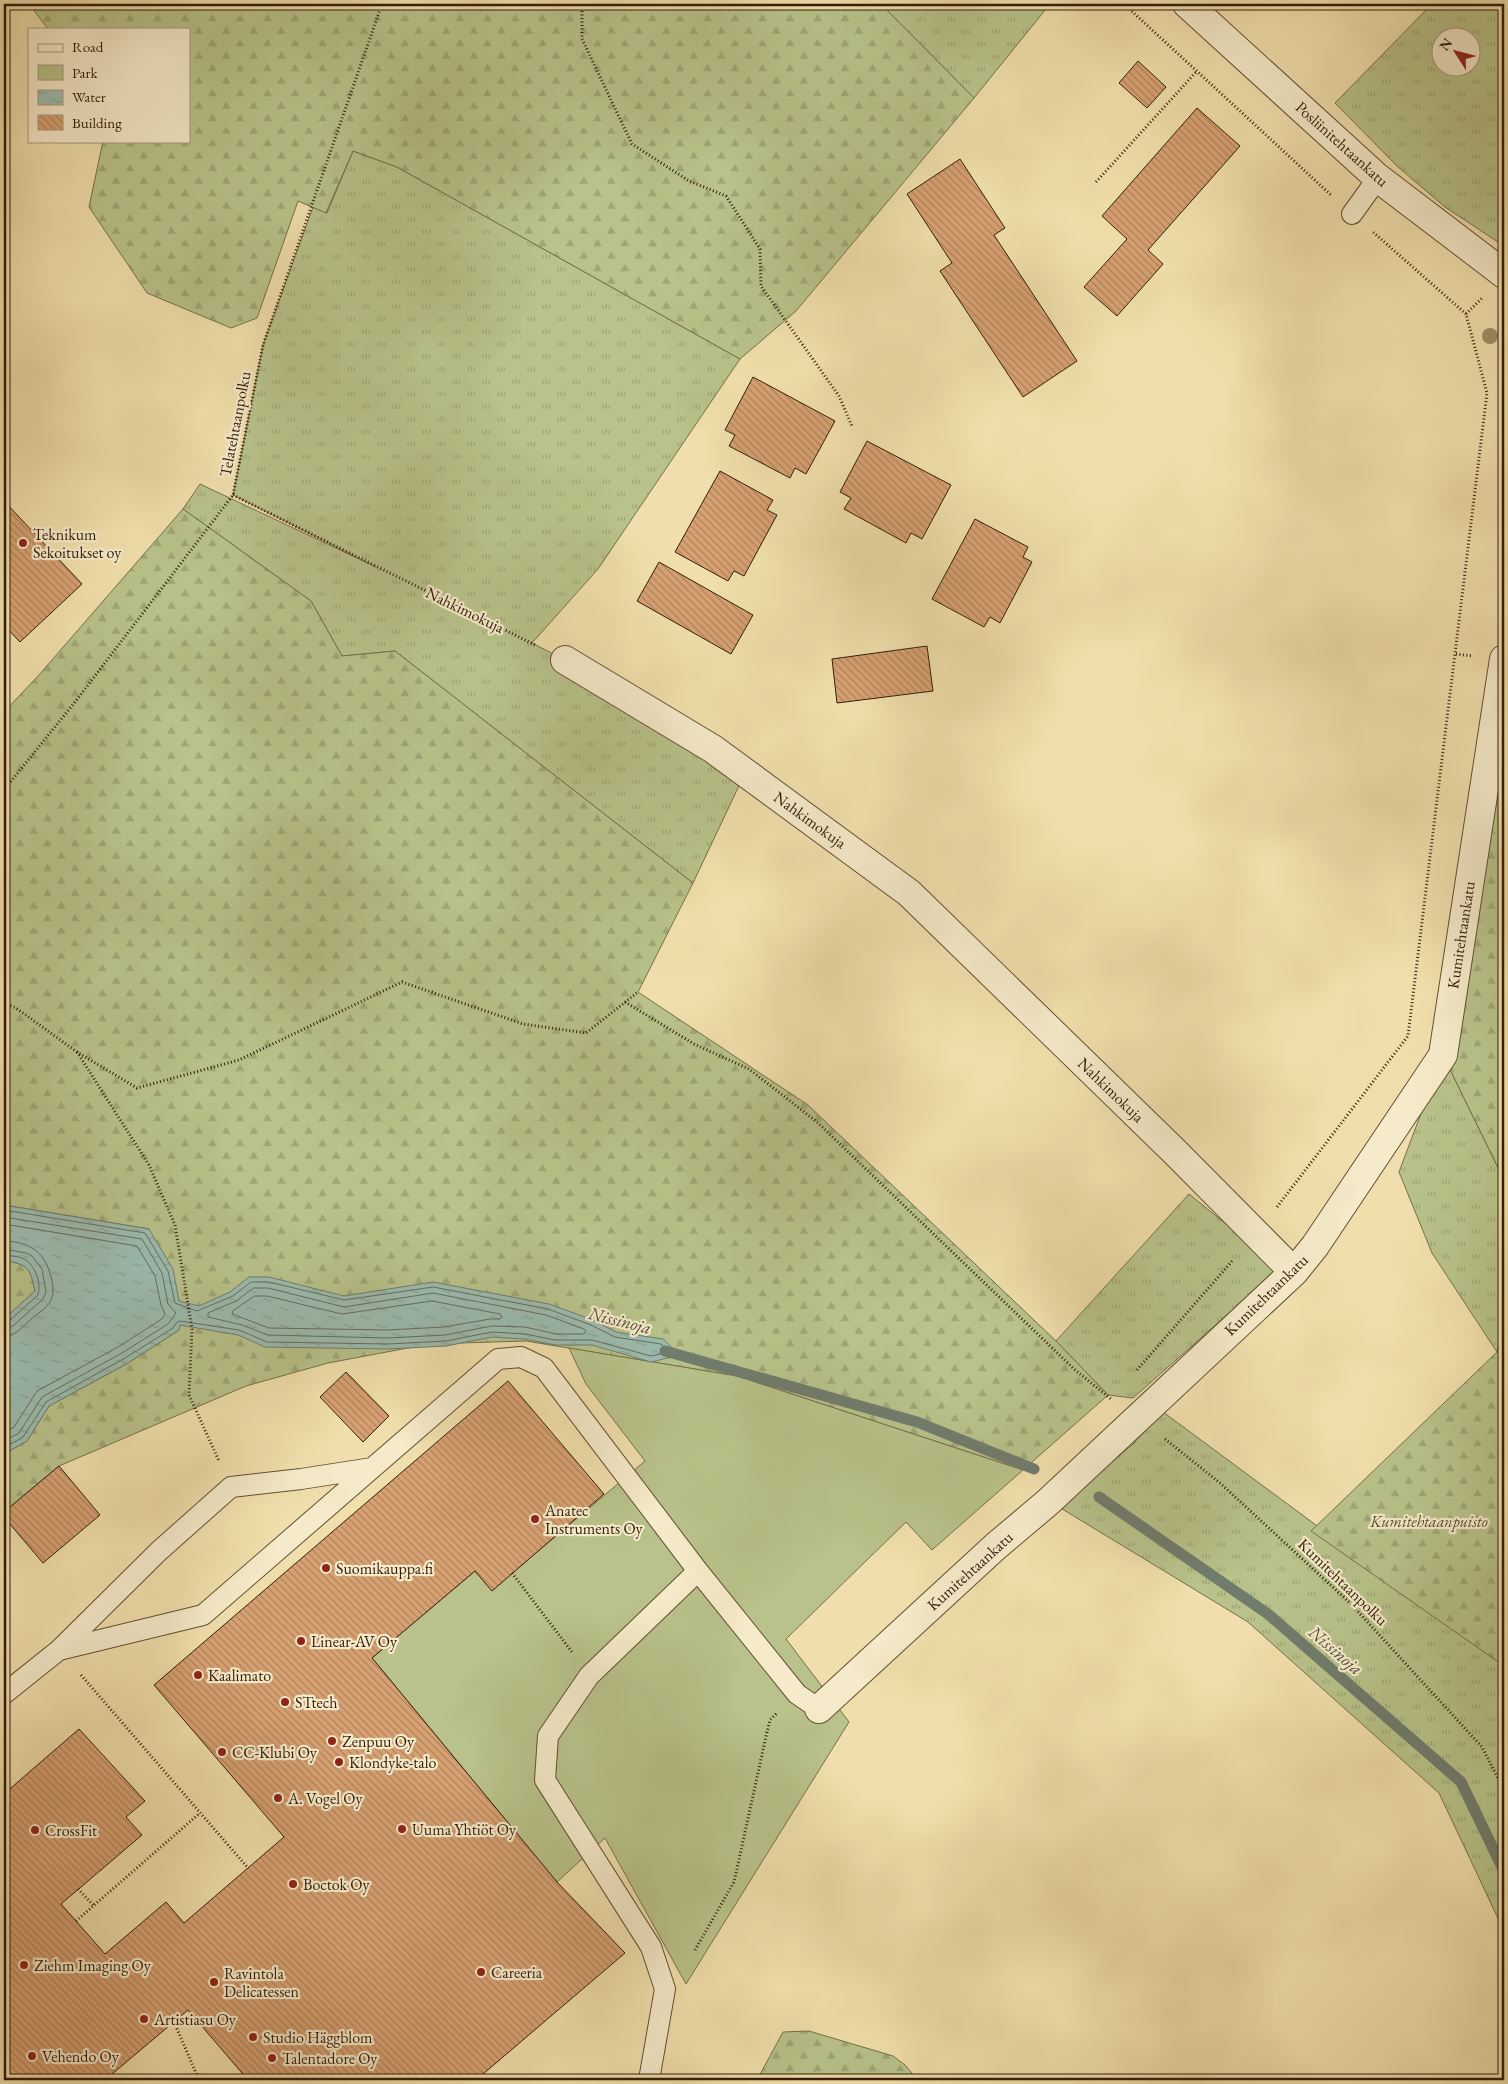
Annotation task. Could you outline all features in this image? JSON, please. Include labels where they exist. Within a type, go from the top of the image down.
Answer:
[{"type":"street","name":"Posliinitehtaankatu","points":[[1187,4],[1378,178],[1504,274]]},
{"type":"street","name":"Kumitehtaankatu","points":[[819,1709],[996,1546],[1047,1503],[1137,1416],[1294,1272],[1315,1246],[1443,1055],[1500,708],[1504,658]]},
{"type":"street","name":"Nahkimokuja","points":[[564,660],[713,749],[909,894],[1257,1233],[1294,1272]]},
{"type":"lane","points":[[1352,214],[1378,178]]},
{"type":"lane","points":[[60,1650],[202,1615],[498,1359],[521,1357],[544,1368],[698,1571],[797,1694],[819,1709]]},
{"type":"lane","points":[[4,1694],[60,1650],[159,1551],[231,1487],[372,1468]]},
{"type":"lane","points":[[649,2080],[665,1989],[651,1947],[545,1780],[548,1736],[589,1676],[698,1571]]},
{"type":"path","name":"Telatehtaanpolku","points":[[4,790],[75,702],[233,496],[263,346],[382,4]]},
{"type":"path","points":[[582,4],[582,40],[632,144],[689,181],[726,196],[760,249],[761,286],[838,396],[852,426]]},
{"type":"path","points":[[1124,4],[1352,214],[1466,314],[1488,393],[1408,1036],[1257,1233],[1136,1371]]},
{"type":"path","points":[[1096,182],[1197,71]]},
{"type":"path","name":"Nahkimokuja","points":[[233,496],[564,660]]},
{"type":"path","points":[[4,1003],[16,1008],[77,1052],[137,1088],[239,1060],[402,982],[523,1024],[586,1033],[638,992]]},
{"type":"path","name":"Kumitehtaanpolku","points":[[625,1002],[694,1044],[749,1069],[818,1122],[1074,1369],[1111,1400],[1137,1416],[1220,1483],[1351,1604],[1482,1747],[1504,1790]]},
{"type":"path","points":[[77,1052],[149,1165],[175,1225],[192,1329],[189,1395],[231,1487]]},
{"type":"path","points":[[1111,1400],[1117,1392]]},
{"type":"path","points":[[512,1573],[589,1676]]},
{"type":"path","points":[[60,1650],[248,1868]]},
{"type":"path","points":[[695,1950],[734,1882],[770,1720]]},
{"type":"path","points":[[76,1921],[200,1813]]},
{"type":"path","points":[[78,1889],[94,1906]]},
{"type":"path","points":[[174,2022],[198,2080]]},
{"type":"green space","points":[[29,4],[881,4],[974,98],[796,311],[740,359],[397,167],[353,151],[326,213],[298,201],[257,318],[231,328],[147,293],[89,207],[103,142],[190,142],[190,28],[47,28]]},
{"type":"green space","points":[[881,4],[1050,4],[974,98]]},
{"type":"green space","points":[[1432,4],[1504,4],[1504,246],[1445,207],[1397,166],[1335,103]]},
{"type":"green space","points":[[353,151],[397,167],[740,359],[598,569],[532,643],[565,660],[745,773],[693,883],[395,651],[342,656],[311,601],[183,509],[200,484],[376,567],[233,495],[263,345],[313,207],[327,213]]},
{"type":"green space","points":[[183,509],[311,601],[342,656],[395,651],[693,883],[638,992],[808,1105],[1056,1341],[1108,1395],[1023,1470],[737,1376],[526,1341],[429,1344],[328,1363],[246,1386],[59,1466],[4,1512],[4,1454],[27,1441],[49,1406],[128,1363],[179,1330],[149,1229],[4,1205],[4,712],[39,675]]},
{"type":"green space","points":[[1504,714],[1504,1180],[1443,1055]]},
{"type":"green space","points":[[1443,1055],[1504,1180],[1504,1325],[1497,1352],[1432,1253],[1399,1172]]},
{"type":"green space","points":[[1189,1194],[1280,1268],[1133,1398],[1108,1395],[1056,1341]]},
{"type":"green space","points":[[4,1260],[27,1268],[35,1291],[4,1319]]},
{"type":"green space","name":"Kumitehtaanpuisto","points":[[1504,1325],[1504,1666],[1311,1531],[1497,1352]]},
{"type":"green space","points":[[569,1348],[737,1376],[1023,1470],[932,1550],[906,1522],[786,1639],[849,1722],[686,1984],[605,1838],[557,1882],[372,1658],[475,1571],[492,1590],[645,1461],[586,1384]]},
{"type":"green space","points":[[1163,1412],[1504,1664],[1504,1931],[1439,1793],[1248,1622],[1059,1507],[1133,1444]]},
{"type":"green space","points":[[809,2031],[893,2056],[905,2065],[918,2080],[757,2080],[783,2032]]},
{"type":"water","points":[[4,1205],[149,1229],[173,1269],[179,1301],[199,1306],[230,1292],[249,1277],[269,1277],[344,1296],[433,1282],[549,1304],[593,1320],[616,1332],[663,1339],[680,1355],[651,1362],[592,1345],[555,1345],[524,1339],[492,1337],[446,1346],[388,1349],[265,1347],[238,1335],[180,1325],[179,1330],[128,1363],[49,1406],[27,1441],[4,1454],[4,1319],[35,1291],[27,1268],[4,1260]]},
{"type":"building","points":[[1138,61],[1166,87],[1147,108],[1119,83]]},
{"type":"building","points":[[1197,108],[1240,146],[1148,250],[1163,264],[1117,316],[1084,287],[1127,239],[1102,216]]},
{"type":"building","points":[[960,159],[1005,228],[994,235],[1077,361],[1023,397],[940,271],[952,263],[907,194]]},
{"type":"building","points":[[753,377],[835,421],[806,474],[795,468],[790,478],[729,446],[735,435],[725,430]]},
{"type":"building","points":[[867,441],[951,485],[922,539],[911,533],[906,543],[844,509],[851,498],[840,492]]},
{"type":"building","points":[[720,471],[773,500],[767,510],[777,515],[744,576],[734,571],[728,581],[675,552]]},
{"type":"building","name":"Teknikum Sekoitukset oy","points":[[4,501],[82,584],[20,642],[4,625]]},
{"type":"building","points":[[975,519],[1028,547],[1023,557],[1032,562],[1000,623],[990,617],[984,627],[932,599]]},
{"type":"building","points":[[659,562],[753,615],[731,654],[637,601]]},
{"type":"building","points":[[927,646],[933,691],[837,703],[832,659]]},
{"type":"building","points":[[346,1372],[389,1416],[363,1442],[320,1397]]},
{"type":"building","name":"Klondyke-talo","points":[[508,1381],[604,1494],[492,1591],[475,1571],[372,1658],[557,1882],[625,1953],[476,2080],[248,2080],[188,2010],[105,2080],[4,2080],[4,1794],[79,1729],[145,1801],[126,1817],[142,1835],[61,1904],[105,1954],[166,1902],[184,1923],[284,1837],[154,1685]]},
{"type":"building","points":[[59,1466],[100,1515],[43,1563],[4,1517],[4,1512]]},
{"type":"waterway","name":"Nissinoja","points":[[665,1351],[917,1422],[1034,1469]]},
{"type":"waterway","name":"Nissinoja","points":[[1099,1497],[1268,1614],[1461,1782],[1504,1871]]},
{"type":"place","name":"Teknikum Sekoitukset oy","points":[[23,543]]},
{"type":"place","name":"Anatec Instruments Oy","points":[[535,1519]]},
{"type":"place","name":"Suomikauppa.fi","points":[[326,1568]]},
{"type":"place","name":"Linear-AV Oy","points":[[301,1641]]},
{"type":"place","name":"Kaalimato","points":[[198,1675]]},
{"type":"place","name":"STtech","points":[[285,1702]]},
{"type":"place","name":"Zenpuu Oy","points":[[332,1741]]},
{"type":"place","name":"CC-Klubi Oy","points":[[222,1752]]},
{"type":"place","name":"Klondyke-talo","points":[[339,1762]]},
{"type":"place","name":"A. Vogel Oy","points":[[278,1798]]},
{"type":"place","name":"Uuma Yhtiöt Oy","points":[[402,1829]]},
{"type":"place","name":"CrossFit","points":[[35,1830]]},
{"type":"place","name":"Boctok Oy","points":[[293,1884]]},
{"type":"place","name":"Ziehm Imaging Oy","points":[[24,1965]]},
{"type":"place","name":"Careeria","points":[[481,1972]]},
{"type":"place","name":"Ravintola Delicatessen","points":[[214,1982]]},
{"type":"place","name":"Artistiasu Oy","points":[[144,2019]]},
{"type":"place","name":"Studio Häggblom","points":[[253,2037]]},
{"type":"place","name":"Vehendo Oy","points":[[32,2056]]},
{"type":"place","name":"Talentadore Oy","points":[[272,2058]]}]
